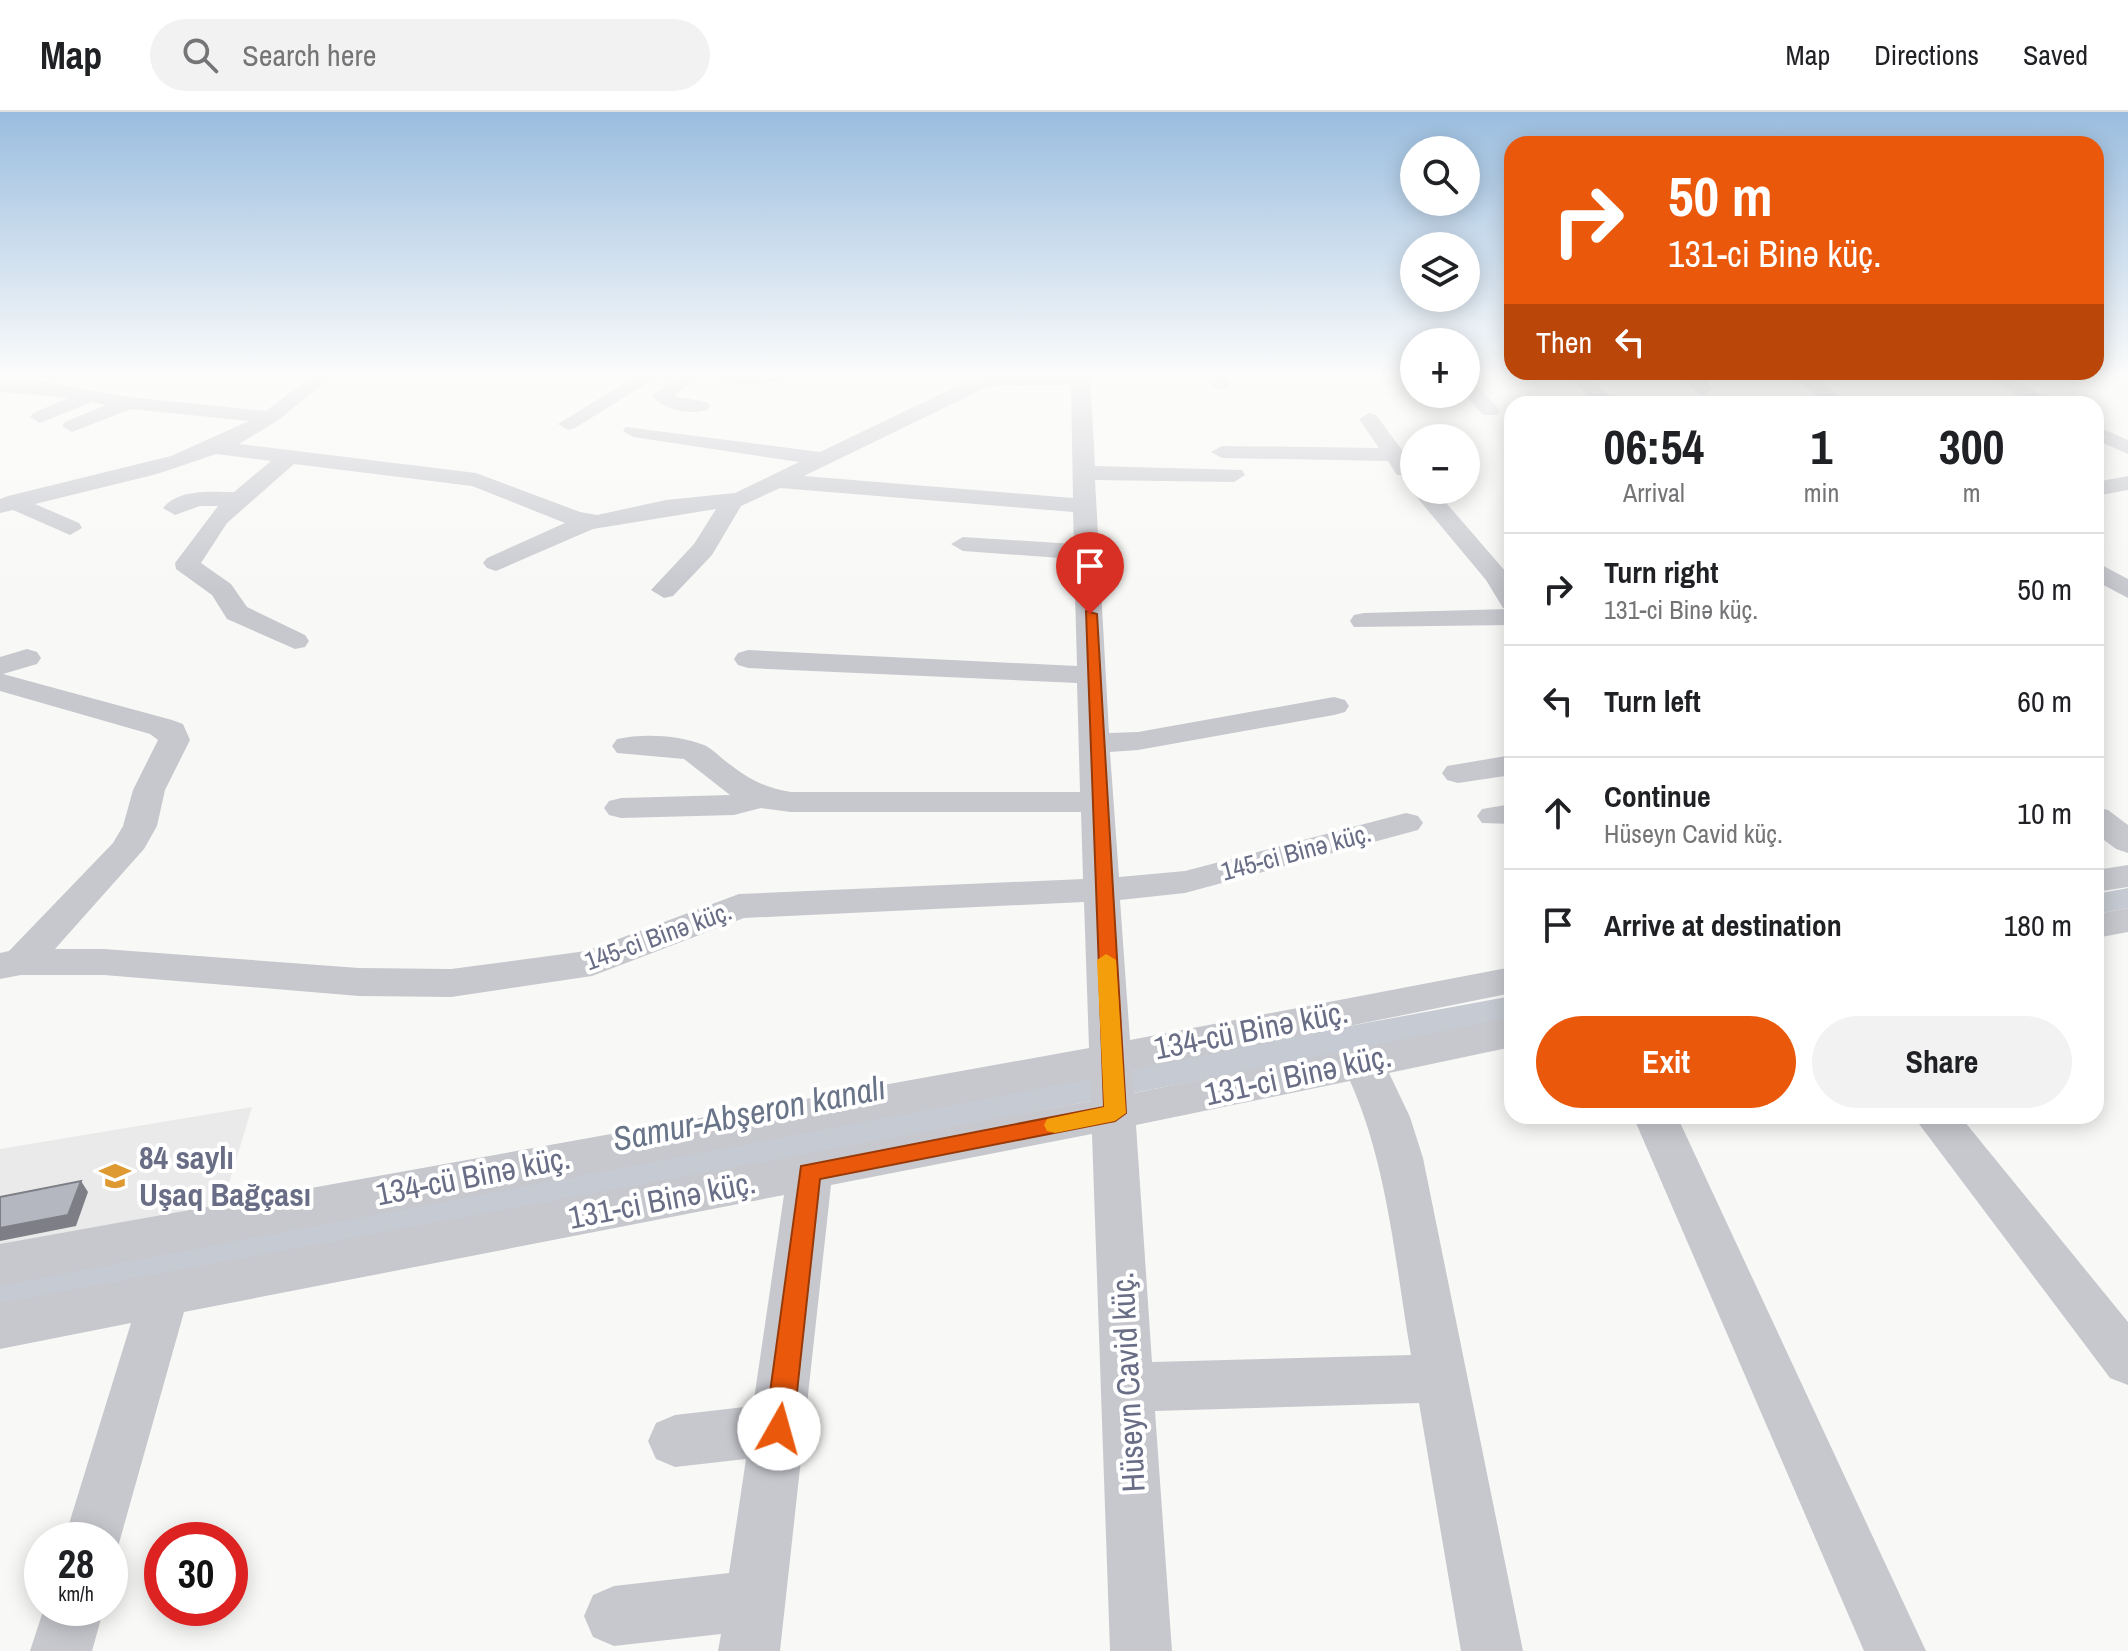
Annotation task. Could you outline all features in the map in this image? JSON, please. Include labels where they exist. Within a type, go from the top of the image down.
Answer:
[{"type":"street","points":[[8,504],[157,467],[212,447],[476,480],[588,522]]},
{"type":"street","points":[[742,447],[819,458]]},
{"type":"street","points":[[496,563],[588,522],[690,503],[731,501],[843,447]]},
{"type":"street","points":[[1084,447],[1094,743],[1112,1059]]},
{"type":"street","points":[[1388,447],[1400,463]]},
{"type":"street","points":[[1222,452],[1393,455]]},
{"type":"street","points":[[288,458],[218,518],[193,552],[189,569],[222,590],[237,613],[295,641]]},
{"type":"street","points":[[1085,473],[1234,475]]},
{"type":"street","points":[[777,481],[1086,506]]},
{"type":"street","points":[[2104,488],[2128,483]]},
{"type":"street","points":[[175,508],[196,499],[238,499]]},
{"type":"street","points":[[664,590],[703,551],[723,523],[731,501]]},
{"type":"street","points":[[8,504],[70,528]]},
{"type":"street","points":[[1436,504],[1504,576]]},
{"type":"street","points":[[963,544],[1088,552]]},
{"type":"street","points":[[2104,575],[2128,590]]},
{"type":"street","points":[[1364,621],[1504,617]]},
{"type":"street","points":[[748,659],[1093,675]]},
{"type":"street","points":[[0,682],[161,727],[172,731],[174,740],[149,790],[140,826],[127,849],[10,964]]},
{"type":"street","points":[[1094,743],[1138,741],[1334,706]]},
{"type":"street","points":[[628,746],[672,747],[695,752],[734,784],[760,798],[791,802],[1099,802]]},
{"type":"street","points":[[1458,773],[1504,766]]},
{"type":"street","points":[[621,808],[734,805],[760,798]]},
{"type":"street","name":"145-ci Binə küç.","points":[[10,964],[104,962],[400,985],[451,983],[592,963],[739,906],[1102,889],[1185,882],[1406,823]]},
{"type":"street","points":[[2104,823],[2128,842]]},
{"type":"street","points":[[2104,880],[2128,876]]},
{"type":"street","points":[[2104,924],[2128,920]]},
{"type":"street","name":"134-cü Binə küç.","points":[[0,1265],[1112,1059],[1504,982]]},
{"type":"street","name":"131-ci Binə küç.","points":[[0,1326],[1115,1113],[1504,1034]]},
{"type":"street","name":"Hüseyn Cavid küç.","points":[[1112,1059],[1141,1651]]},
{"type":"street","points":[[1362,1061],[1388,1117],[1400,1158],[1492,1651]]},
{"type":"street","points":[[1659,1124],[1895,1651]]},
{"type":"street","points":[[1941,1124],[2125,1351]]},
{"type":"street","points":[[614,1616],[753,1626],[810,1172]]},
{"type":"street","points":[[98,1522],[164,1295]]},
{"type":"street","points":[[1128,1387],[1442,1378]]},
{"type":"street","points":[[675,1441],[779,1429]]},
{"type":"street","points":[[61,1651],[69,1626]]},
{"type":"shaded area","name":"84 saylı Uşaq Bağçası","points":[[252,1107],[223,1203],[0,1246],[0,1149]]},
{"type":"building","points":[[81,1181],[68,1215],[0,1228],[0,1197]]},
{"type":"waterway","name":"Samur-Abşeron kanalı","points":[[2104,902],[2128,898]]},
{"type":"waterway","name":"Samur-Abşeron kanalı","points":[[0,1293],[1504,1010]]},
{"type":"slow traffic","points":[[1055,1125],[1115,1113],[1106,960]]},
{"type":"place","name":"84 saylı Uşaq Bağçası","points":[[115,1176]]},
{"type":"route","points":[[779,1429],[810,1172],[1115,1113],[1094,743],[1090,614]]}]
